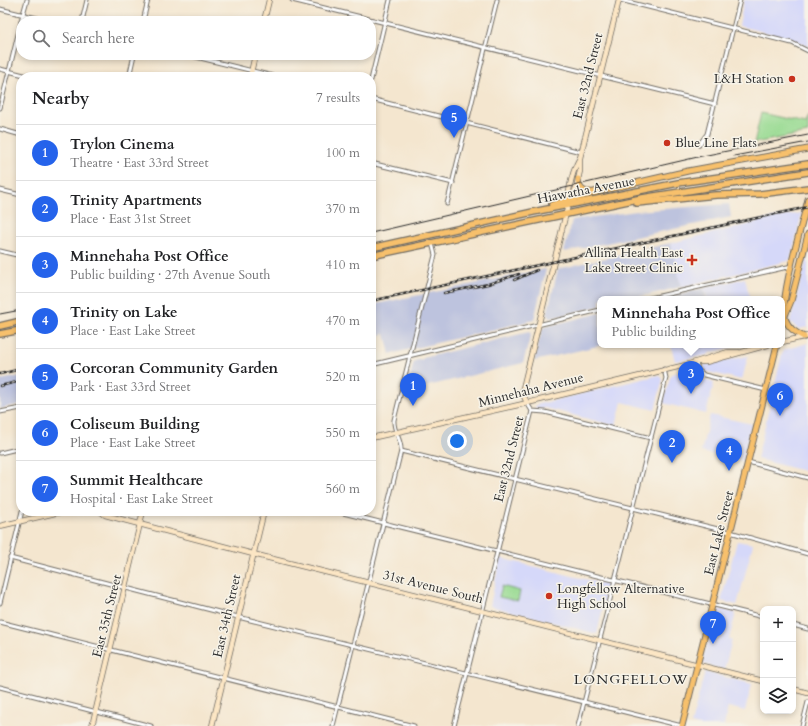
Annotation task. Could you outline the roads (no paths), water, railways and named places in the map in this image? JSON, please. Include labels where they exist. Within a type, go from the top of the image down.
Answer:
[{"type":"highway","name":"Hiawatha Avenue","points":[[376,247],[533,212],[696,180],[808,164]]},
{"type":"highway","name":"Hiawatha Avenue","points":[[376,255],[566,214],[694,189],[808,172]]},
{"type":"highway","points":[[611,205],[690,197],[760,194],[808,188]]},
{"type":"highway","points":[[533,212],[596,192]]},
{"type":"highway","points":[[0,326],[16,322]]},
{"type":"highway","points":[[0,334],[16,331]]},
{"type":"main road","points":[[578,179],[579,187],[583,191],[596,192],[688,171],[808,149]]},
{"type":"main road","points":[[785,299],[808,199]]},
{"type":"main road","points":[[785,314],[791,301],[808,234]]},
{"type":"main road","points":[[785,318],[790,329],[806,336]]},
{"type":"main road","name":"East Lake Street","points":[[682,726],[776,348]]},
{"type":"street","points":[[23,15],[27,0]]},
{"type":"street","points":[[83,16],[87,0]]},
{"type":"street","points":[[144,16],[148,0]]},
{"type":"street","points":[[265,16],[269,0]]},
{"type":"street","points":[[292,0],[357,16]]},
{"type":"street","points":[[376,60],[390,0]]},
{"type":"street","points":[[447,204],[497,0]]},
{"type":"street","points":[[619,0],[792,42],[808,51]]},
{"type":"street","name":"East 32nd Street","points":[[454,726],[532,411],[523,395],[523,388],[568,205],[570,199],[573,197],[578,179],[581,152],[619,0]]},
{"type":"street","points":[[699,145],[706,137],[740,0]]},
{"type":"street","points":[[0,9],[27,16]]},
{"type":"street","points":[[376,21],[715,104]]},
{"type":"street","points":[[0,108],[16,42]]},
{"type":"street","points":[[130,72],[133,60]]},
{"type":"street","points":[[208,60],[256,72]]},
{"type":"street","points":[[252,71],[254,60]]},
{"type":"street","points":[[373,72],[376,60]]},
{"type":"street","points":[[0,69],[16,73]]},
{"type":"street","points":[[376,101],[581,152]]},
{"type":"street","points":[[0,129],[16,134]]},
{"type":"street","name":"East 32nd Street","points":[[570,199],[568,196],[576,164],[580,158]]},
{"type":"street","points":[[376,164],[453,183]]},
{"type":"street","points":[[0,190],[16,194]]},
{"type":"street","points":[[333,726],[400,451],[401,443],[396,432],[394,420],[435,255],[432,243]]},
{"type":"street","points":[[0,251],[16,255]]},
{"type":"street","points":[[659,296],[792,266]]},
{"type":"street","points":[[376,364],[597,311]]},
{"type":"street","points":[[785,341],[806,336]]},
{"type":"street","name":"Minnehaha Avenue","points":[[376,437],[527,403],[696,362],[728,352],[738,352],[755,348]]},
{"type":"street","points":[[696,362],[698,370],[704,375],[766,390]]},
{"type":"street","points":[[578,726],[666,378],[664,369]]},
{"type":"street","points":[[0,412],[16,409]]},
{"type":"street","points":[[532,411],[545,412],[651,438]]},
{"type":"street","points":[[0,453],[16,449]]},
{"type":"street","points":[[400,451],[633,510],[730,532],[808,554]]},
{"type":"street","points":[[748,462],[808,478]]},
{"type":"street","points":[[0,603],[21,516]]},
{"type":"street","points":[[0,526],[44,516]]},
{"type":"street","name":"31st Avenue South","points":[[107,516],[760,680]]},
{"type":"street","name":"East 35th Street","points":[[92,726],[142,516]]},
{"type":"street","name":"East 34th Street","points":[[212,726],[263,516]]},
{"type":"street","points":[[355,516],[760,616]]},
{"type":"street","points":[[10,558],[238,617],[682,726]]},
{"type":"street","points":[[0,622],[414,726]]},
{"type":"street","points":[[796,626],[808,629]]},
{"type":"street","points":[[0,687],[151,726]]},
{"type":"street","points":[[796,690],[808,693]]},
{"type":"street","points":[[802,726],[808,702]]},
{"type":"tram line","points":[[376,232],[702,156],[808,135]]},
{"type":"tram line","points":[[734,156],[808,142]]},
{"type":"tram line","points":[[0,314],[16,311]]},
{"type":"railway","points":[[376,300],[808,207]]},
{"type":"railway","points":[[514,280],[537,270]]},
{"type":"railway","points":[[444,293],[488,284],[519,274]]},
{"type":"railway","points":[[0,374],[16,370]]},
{"type":"railway","points":[[0,386],[16,382]]},
{"type":"place","name":"L&H Station","points":[[792,79]]},
{"type":"place","name":"Corcoran Community Garden","points":[[454,138]]},
{"type":"place","name":"Blue Line Flats","points":[[667,143]]},
{"type":"place","name":"Allina Health East Lake Street Clinic","points":[[692,260]]},
{"type":"place","name":"Minnehaha Post Office","points":[[691,394]]},
{"type":"place","name":"Trylon Cinema","points":[[413,406]]},
{"type":"place","name":"Coliseum Building","points":[[780,416]]},
{"type":"place","name":"Trinity Apartments","points":[[672,463]]},
{"type":"place","name":"Trinity on Lake","points":[[729,471]]},
{"type":"place","name":"Longfellow Alternative High School","points":[[549,596]]},
{"type":"place","name":"Summit Healthcare","points":[[713,644]]},
{"type":"district","name":"LONGFELLOW","points":[[631,679]]}]
